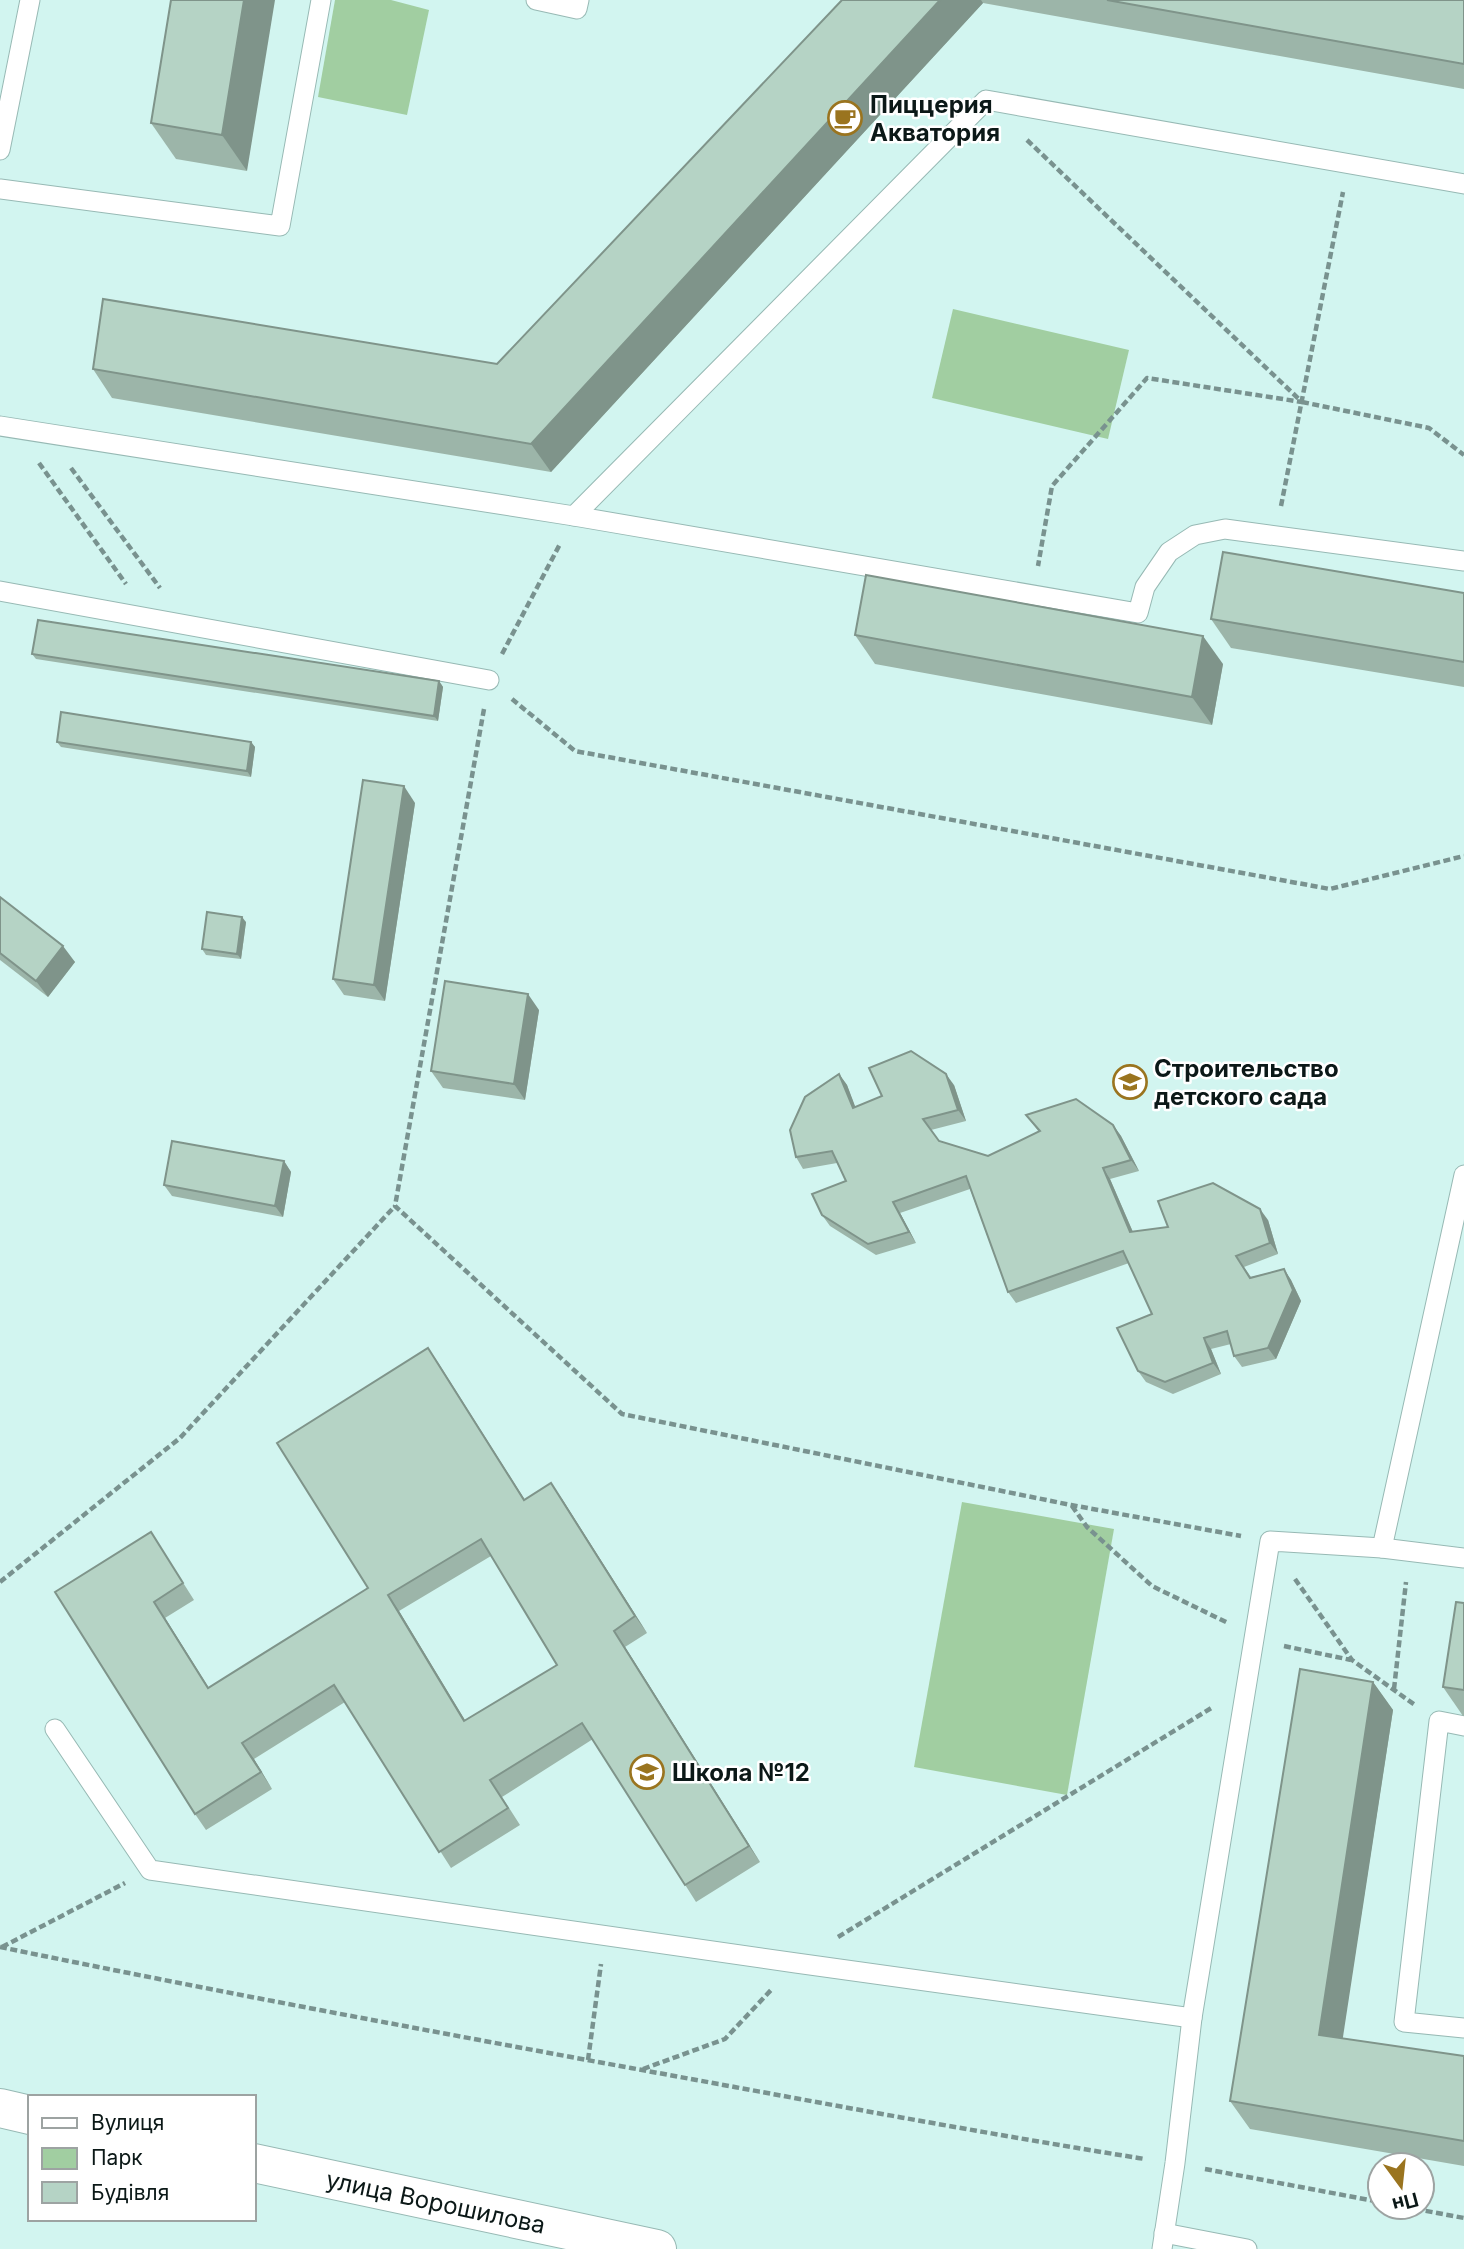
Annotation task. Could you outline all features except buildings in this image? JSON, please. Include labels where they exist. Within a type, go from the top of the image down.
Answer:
[{"type":"main road","points":[[0,2108],[28,2115]]},
{"type":"main road","name":"улица Ворошилова","points":[[256,2163],[657,2249]]},
{"type":"lane","points":[[0,149],[30,0]]},
{"type":"lane","points":[[0,190],[280,226],[321,0]]},
{"type":"lane","points":[[536,0],[577,9],[579,0]]},
{"type":"lane","points":[[574,516],[986,100],[1464,184]]},
{"type":"lane","points":[[7,427],[574,516],[1139,613],[1145,587],[1169,552],[1195,535],[1225,529],[1464,561]]},
{"type":"lane","points":[[0,591],[489,680]]},
{"type":"lane","points":[[1382,1548],[1456,1248],[1464,1175]]},
{"type":"lane","points":[[1247,2249],[1163,2241],[1192,2018],[1270,1541],[1382,1548],[1464,1558]]},
{"type":"lane","points":[[1464,1726],[1439,1721],[1404,2022],[1464,2028]]},
{"type":"lane","points":[[55,1729],[150,1870],[1192,2018]]},
{"type":"path","points":[[986,100],[1302,402]]},
{"type":"path","points":[[1275,536],[1349,164]]},
{"type":"path","points":[[1034,595],[1052,486],[1147,378],[1302,402],[1429,428],[1464,455]]},
{"type":"path","points":[[7,427],[151,619]]},
{"type":"path","points":[[45,433],[187,625]]},
{"type":"path","points":[[0,1582],[180,1438],[395,1206],[489,680],[574,516]]},
{"type":"path","points":[[489,680],[575,751],[1303,884],[1330,888],[1464,856]]},
{"type":"path","points":[[395,1206],[622,1414],[1071,1505],[1270,1541],[1352,1660],[1439,1721]]},
{"type":"path","points":[[1071,1505],[1087,1527],[1152,1586],[1280,1646],[1352,1660]]},
{"type":"path","points":[[1394,1689],[1409,1551]]},
{"type":"path","points":[[642,2070],[725,2039],[796,1963],[1246,1686]]},
{"type":"path","points":[[1,1947],[150,1870]]},
{"type":"path","points":[[588,2060],[605,1936]]},
{"type":"path","points":[[1,1947],[164,1981],[642,2070],[1011,2138],[1175,2163],[1366,2199]]},
{"type":"path","points":[[1436,2213],[1464,2218]]},
{"type":"green space","points":[[335,0],[391,0],[429,10],[407,115],[318,97]]},
{"type":"green space","points":[[953,309],[1129,350],[1108,439],[932,398]]},
{"type":"green space","points":[[962,1502],[1114,1529],[1067,1795],[914,1767]]},
{"type":"place","name":"Пиццерия Акватория","points":[[845,118]]},
{"type":"place","name":"Строительство детского сада","points":[[1130,1082]]},
{"type":"place","name":"Школа №12","points":[[647,1772]]}]
